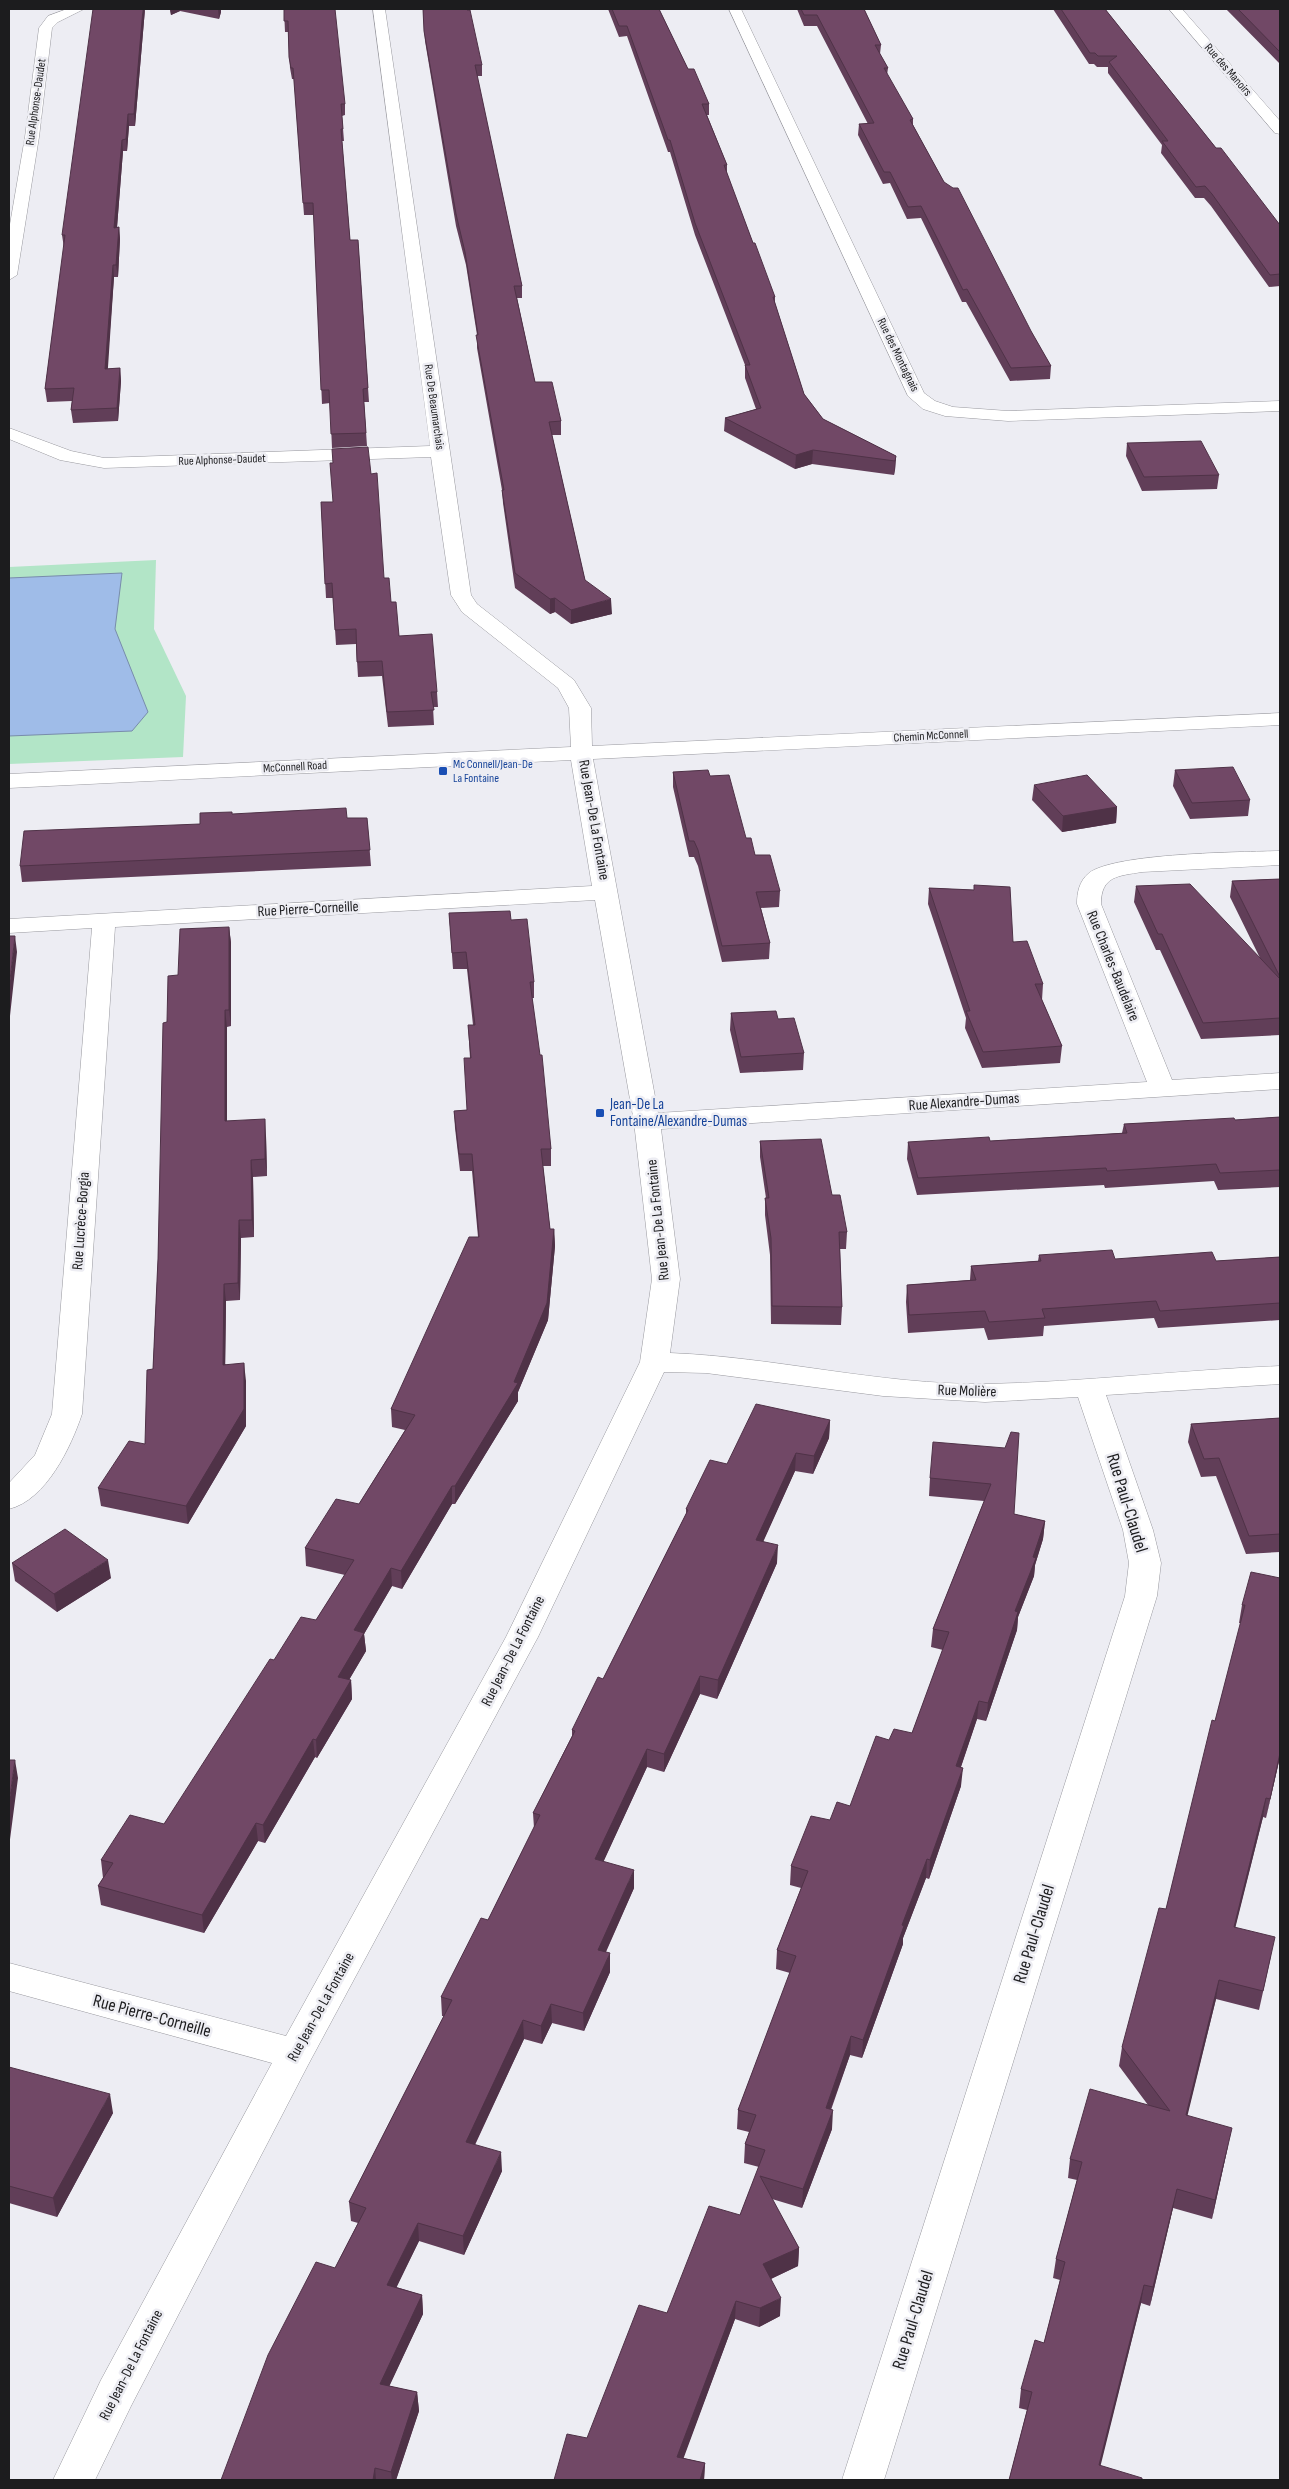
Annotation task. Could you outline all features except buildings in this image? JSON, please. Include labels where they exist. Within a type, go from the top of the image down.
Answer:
[{"type":"street","name":"Rue Alphonse-Daudet","points":[[9,275],[24,137],[46,28],[53,19],[78,9]]},
{"type":"street","name":"Rue De Beaumarchais","points":[[379,9],[456,577],[461,595],[469,608],[568,684],[580,708],[582,753]]},
{"type":"street","name":"Rue des Montagnais","points":[[735,9],[917,396],[929,405],[950,412],[1008,416],[1280,406]]},
{"type":"street","name":"Rue des Manoirs","points":[[1175,9],[1280,130]]},
{"type":"street","name":"Rue Alphonse-Daudet","points":[[9,433],[66,456],[104,463],[440,451]]},
{"type":"street","name":"Chemin McConnell","points":[[582,753],[1280,719]]},
{"type":"street","name":"McConnell Road","points":[[9,781],[582,753]]},
{"type":"street","name":"Rue Jean-De La Fontaine","points":[[74,2480],[116,2393],[295,2054],[522,1637],[654,1362],[666,1279],[647,1122],[582,767],[582,753]]},
{"type":"street","name":"Rue Charles-Baudelaire","points":[[1162,1088],[1089,904],[1089,890],[1097,878],[1117,869],[1142,865],[1280,858]]},
{"type":"street","name":"Rue Pierre-Corneille","points":[[9,926],[606,892]]},
{"type":"street","name":"Rue Lucrèce-Borgia","points":[[9,1500],[39,1474],[58,1444],[67,1414],[104,922]]},
{"type":"street","name":"Rue Alexandre-Dumas","points":[[647,1122],[1280,1081]]},
{"type":"street","name":"Rue Molière","points":[[654,1362],[706,1364],[883,1387],[985,1394],[1280,1375]]},
{"type":"street","name":"Rue Paul-Claudel","points":[[863,2480],[1140,1596],[1145,1563],[1138,1530],[1089,1387]]},
{"type":"street","name":"Rue Pierre-Corneille","points":[[9,1977],[295,2054]]},
{"type":"green space","points":[[156,560],[154,629],[186,696],[183,757],[9,764],[9,567]]},
{"type":"water","points":[[122,573],[115,629],[148,712],[132,731],[9,736],[9,578]]},
{"type":"place","name":"Mc Connell/Jean-De La Fontaine","points":[[443,771]]},
{"type":"place","name":"Jean-De La Fontaine/Alexandre-Dumas","points":[[600,1113]]}]
